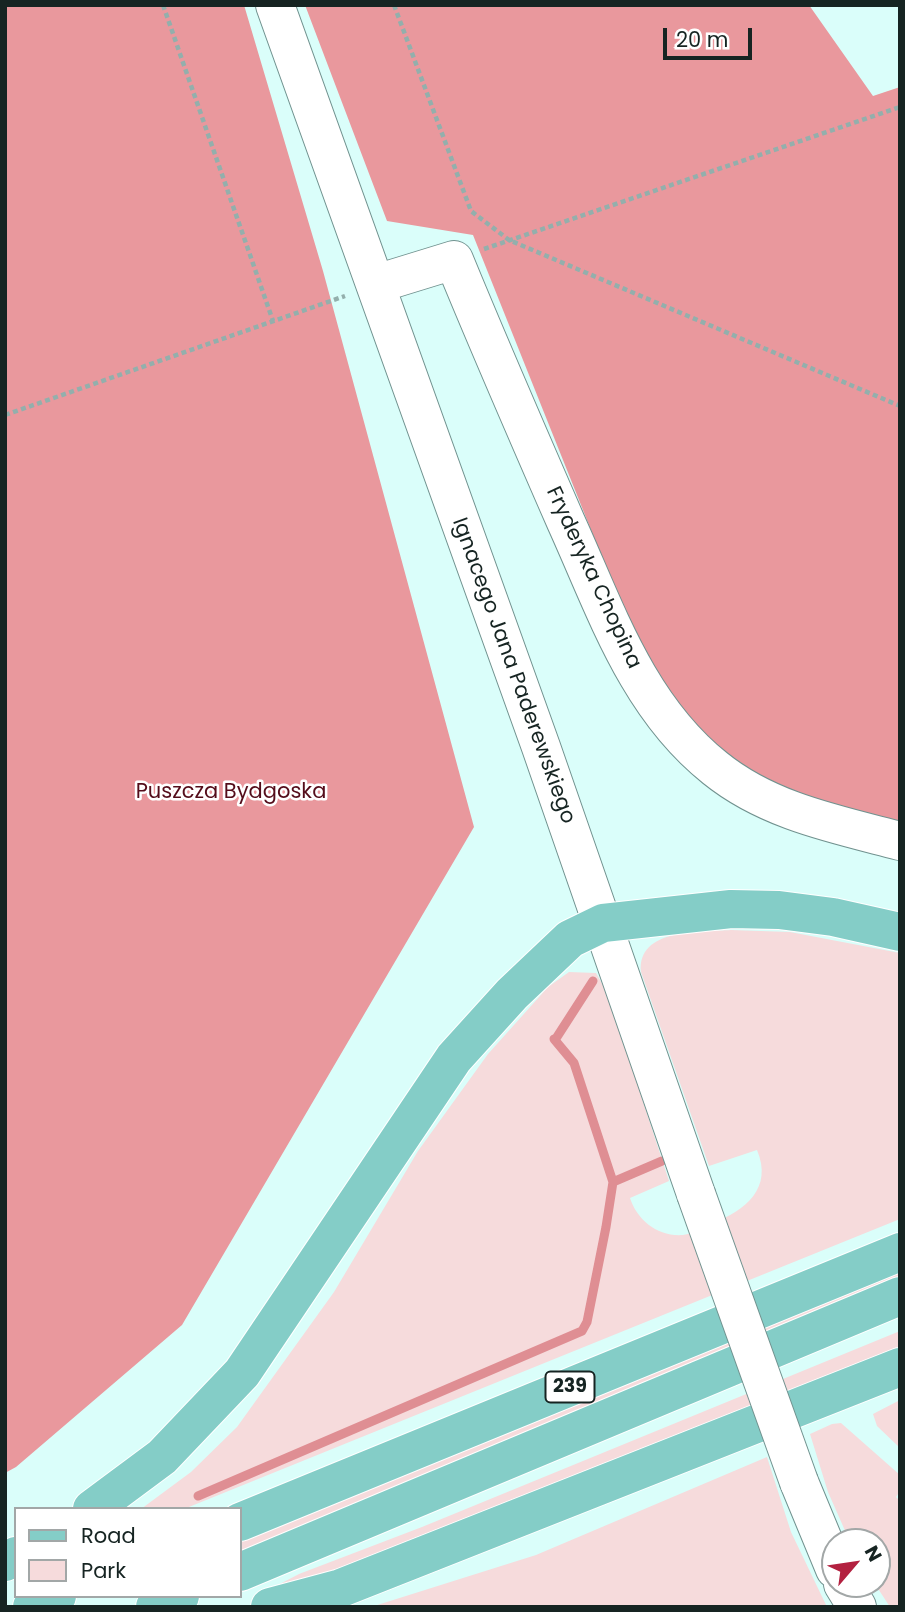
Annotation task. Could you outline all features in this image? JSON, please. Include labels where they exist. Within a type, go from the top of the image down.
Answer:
[{"type":"main road","points":[[95,1507],[162,1457],[242,1373],[454,1058],[512,995],[570,939],[603,923],[731,909],[779,910],[833,917],[900,932]]},
{"type":"main road","name":"239","points":[[242,1521],[900,1252]]},
{"type":"main road","name":"239","points":[[242,1571],[900,1296]]},
{"type":"main road","points":[[270,1607],[341,1588],[900,1367]]},
{"type":"main road","points":[[32,1607],[52,1598]]},
{"type":"main road","points":[[155,1607],[175,1598]]},
{"type":"street","name":"Ignacego Jana Paderewskiego","points":[[275,5],[360,290],[603,923],[747,1338],[821,1535]]},
{"type":"street","points":[[360,290],[454,260]]},
{"type":"street","name":"Fryderyka Chopina","points":[[454,260],[506,386],[628,662],[659,711],[681,737],[708,762],[753,793],[793,812],[900,841]]},
{"type":"path","points":[[163,5],[273,321]]},
{"type":"path","points":[[394,5],[471,211],[509,240],[900,406]]},
{"type":"path","points":[[454,260],[900,107]]},
{"type":"path","points":[[5,415],[360,290]]},
{"type":"green space","name":"Puszcza Bydgoska","points":[[5,5],[244,5],[323,271],[474,827],[182,1325],[16,1467],[5,1473]]},
{"type":"green space","points":[[305,5],[809,5],[873,96],[900,87],[900,827],[774,788],[708,741],[660,682],[615,590],[473,235],[387,221]]},
{"type":"green space","points":[[731,930],[790,932],[900,953],[900,1219],[189,1507],[144,1507],[191,1472],[237,1427],[334,1292],[418,1151],[488,1054],[548,987],[569,972],[596,973],[608,994],[669,1181],[630,1198],[643,1220],[665,1233],[683,1235],[725,1218],[746,1204],[759,1186],[762,1176],[757,1150],[709,1166],[641,972],[642,958],[649,947],[673,935]]},
{"type":"green space","points":[[900,1270],[900,1283],[242,1551],[242,1539]]},
{"type":"green space","points":[[900,1331],[900,1346],[347,1571],[278,1585],[299,1574],[422,1527]]},
{"type":"green space","points":[[900,1400],[900,1448],[877,1426],[873,1414]]},
{"type":"green space","points":[[841,1423],[900,1475],[900,1491],[896,1497],[900,1501],[900,1607],[890,1607],[884,1598],[891,1598],[891,1528],[844,1528],[828,1492],[810,1434]]},
{"type":"green space","points":[[767,1457],[791,1532],[827,1607],[371,1607],[536,1555]]},
{"type":"waterway","points":[[555,1040],[593,981]]},
{"type":"waterway","points":[[198,1496],[582,1331],[587,1322],[613,1182],[574,1063],[554,1039]]},
{"type":"waterway","points":[[613,1182],[662,1161]]}]
